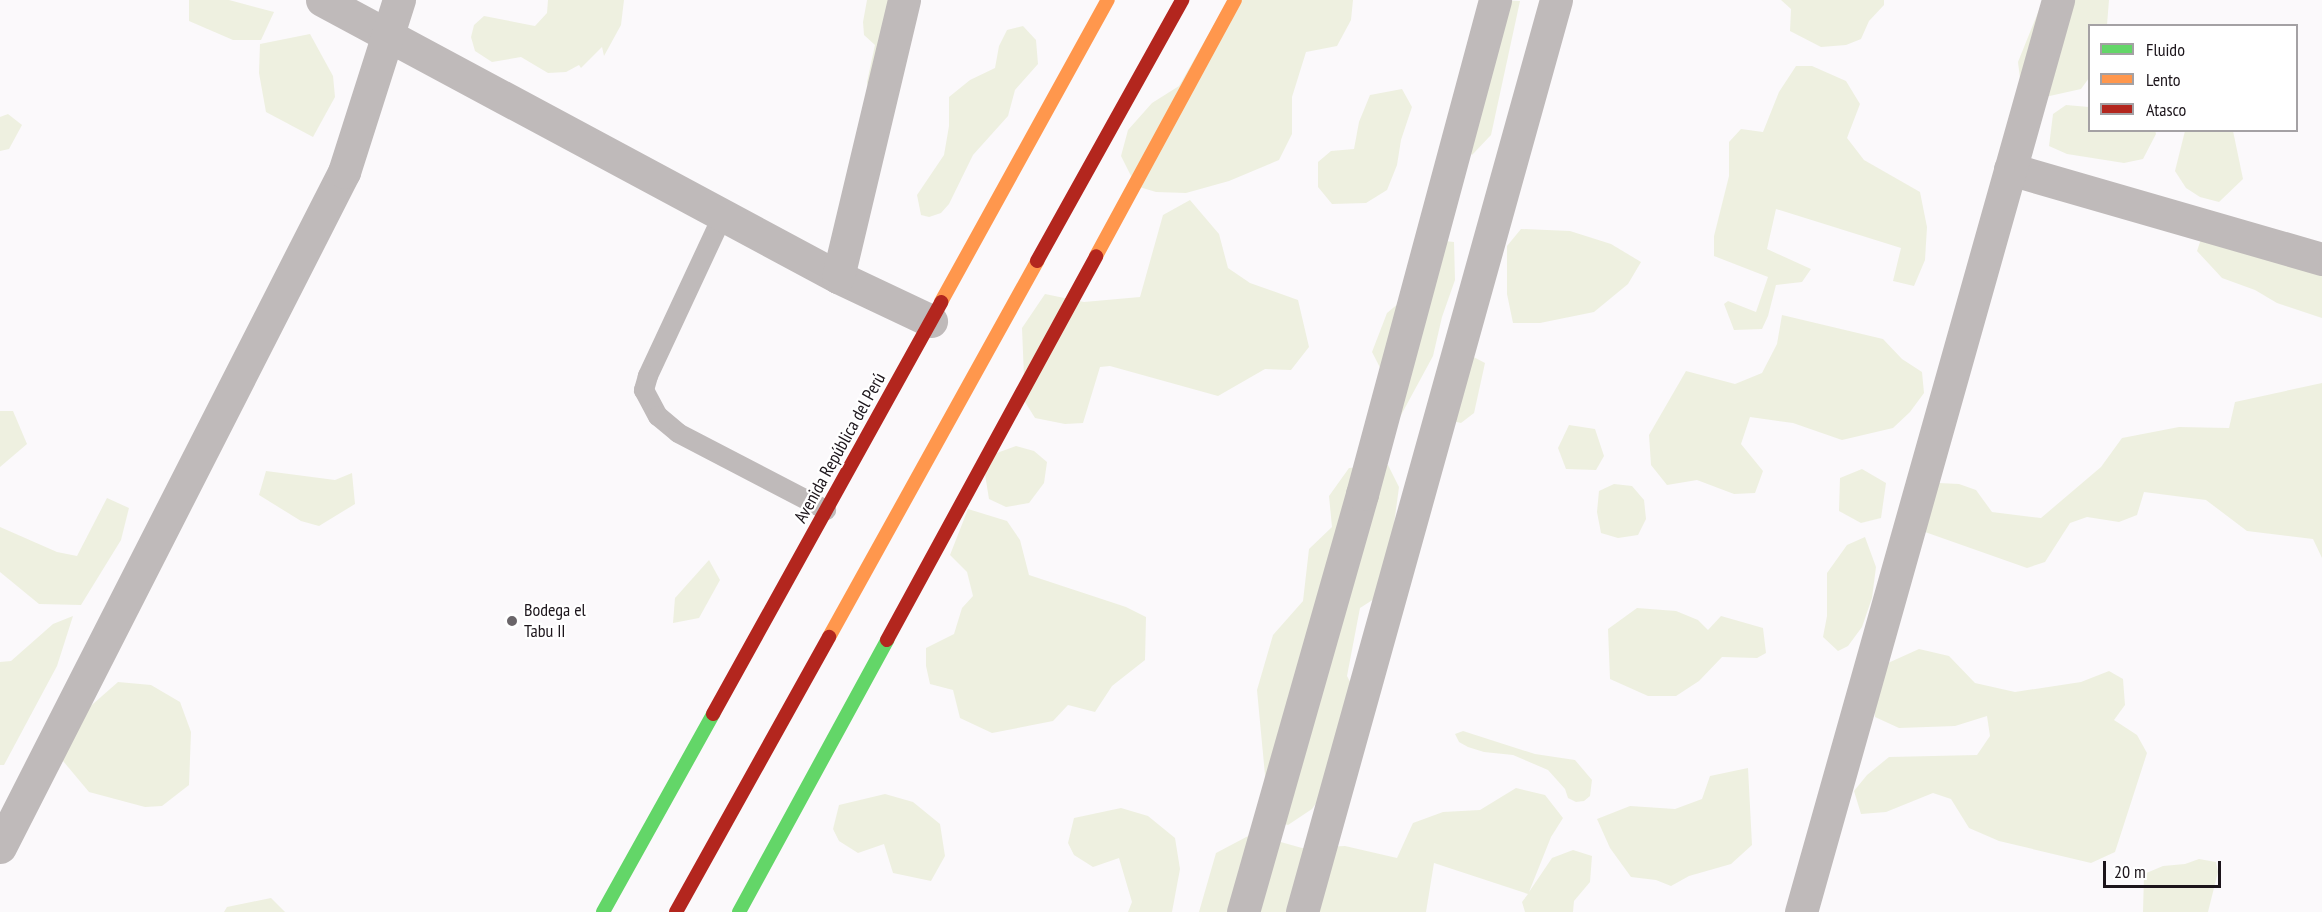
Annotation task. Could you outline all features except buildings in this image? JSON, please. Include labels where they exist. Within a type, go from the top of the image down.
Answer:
[{"type":"main road","name":"Avenida República del Perú","points":[[603,912],[1108,0]]},
{"type":"main road","points":[[675,912],[1182,0]]},
{"type":"main road","points":[[739,912],[1235,0]]},
{"type":"street","points":[[322,0],[838,277],[931,321]]},
{"type":"street","points":[[0,847],[344,172],[399,0]]},
{"type":"street","points":[[838,277],[904,0]]},
{"type":"street","points":[[1243,912],[1362,495],[1495,0]]},
{"type":"street","points":[[1302,912],[1556,0]]},
{"type":"street","points":[[1801,912],[2058,0]]},
{"type":"street","points":[[2010,170],[2322,259]]},
{"type":"lane","points":[[723,215],[648,376],[644,390],[658,416],[678,433],[826,510]]},
{"type":"green space","points":[[189,0],[229,0],[274,12],[261,40],[233,40],[189,21]]},
{"type":"green space","points":[[548,0],[624,0],[621,25],[604,56],[602,47],[581,68],[579,65],[566,72],[548,73],[521,57],[492,62],[475,51],[471,37],[474,25],[484,16],[535,26],[547,13]]},
{"type":"green space","points":[[867,0],[915,0],[870,97],[867,82],[875,45],[864,35],[863,22]]},
{"type":"green space","points":[[1228,0],[1353,0],[1351,20],[1337,46],[1306,52],[1292,97],[1292,134],[1279,160],[1229,181],[1186,193],[1156,192],[1136,186],[1121,156],[1128,130],[1152,103],[1179,86]]},
{"type":"green space","points":[[1491,0],[1520,1],[1491,135],[1472,155],[1459,139]]},
{"type":"green space","points":[[1781,0],[1884,0],[1884,5],[1869,21],[1861,39],[1846,45],[1821,47],[1790,31],[1791,9]]},
{"type":"green space","points":[[2043,0],[2109,0],[2107,24],[2088,24],[2088,79],[2081,89],[2045,97],[2022,95],[2018,62]]},
{"type":"green space","points":[[1023,26],[1036,40],[1038,64],[1015,90],[1008,116],[973,155],[949,204],[941,213],[929,217],[921,215],[917,195],[944,155],[949,126],[949,97],[970,80],[995,68],[999,46],[1007,30]]},
{"type":"green space","points":[[310,34],[333,76],[335,97],[313,137],[266,112],[259,73],[260,44]]},
{"type":"green space","points":[[1796,66],[1812,66],[1846,81],[1860,104],[1847,138],[1864,160],[1920,192],[1927,227],[1925,260],[1914,286],[1893,281],[1901,248],[1776,209],[1767,249],[1811,269],[1802,282],[1776,285],[1762,329],[1734,330],[1724,304],[1728,301],[1756,312],[1768,277],[1714,256],[1714,236],[1729,176],[1729,142],[1741,129],[1763,132],[1779,92]]},
{"type":"green space","points":[[1402,89],[1412,107],[1401,140],[1397,165],[1387,190],[1366,203],[1332,204],[1318,187],[1318,162],[1331,151],[1354,149],[1359,122],[1370,95]]},
{"type":"green space","points":[[2066,105],[2088,107],[2088,132],[2156,132],[2156,134],[2143,159],[2124,163],[2067,154],[2049,146],[2053,114]]},
{"type":"green space","points":[[8,114],[22,125],[9,149],[0,151],[0,117]]},
{"type":"green space","points":[[2185,132],[2233,132],[2243,179],[2219,202],[2200,197],[2186,188],[2175,171]]},
{"type":"green space","points":[[1190,200],[1219,234],[1228,268],[1250,283],[1298,300],[1309,347],[1291,370],[1265,369],[1218,396],[1110,366],[1100,367],[1083,423],[1065,424],[1035,418],[1025,402],[1022,328],[1045,294],[1084,302],[1140,297],[1163,215]]},
{"type":"green space","points":[[1521,229],[1570,231],[1611,244],[1641,262],[1628,284],[1594,312],[1540,323],[1513,323],[1507,294],[1507,246]]},
{"type":"green space","points":[[2202,236],[2322,270],[2322,318],[2277,303],[2255,290],[2222,278],[2197,251]]},
{"type":"green space","points":[[1435,240],[1454,242],[1455,280],[1442,317],[1433,356],[1400,417],[1388,407],[1391,389],[1372,352],[1387,313],[1424,282]]},
{"type":"green space","points":[[1782,315],[1883,339],[1902,359],[1922,372],[1924,393],[1910,412],[1893,428],[1842,440],[1793,423],[1750,417],[1741,444],[1763,471],[1755,493],[1734,494],[1697,480],[1667,485],[1651,465],[1649,435],[1686,371],[1735,384],[1762,373],[1777,344]]},
{"type":"green space","points":[[1462,351],[1485,363],[1474,413],[1461,423],[1448,420]]},
{"type":"green space","points":[[2322,383],[2322,558],[2313,539],[2247,531],[2206,500],[2144,492],[2137,515],[2119,522],[2087,517],[2070,523],[2045,562],[2027,568],[1925,532],[1939,483],[1959,484],[1976,490],[1992,512],[2041,518],[2101,467],[2122,438],[2179,427],[2229,428],[2235,402]]},
{"type":"green space","points":[[0,411],[13,411],[27,444],[0,467]]},
{"type":"green space","points":[[1569,425],[1595,429],[1604,456],[1596,470],[1566,469],[1558,448]]},
{"type":"green space","points":[[1016,446],[1034,451],[1047,462],[1044,483],[1029,503],[1006,507],[989,499],[985,474],[994,454]]},
{"type":"green space","points":[[1388,465],[1399,487],[1385,592],[1360,608],[1347,676],[1364,709],[1325,791],[1312,809],[1288,825],[1263,818],[1265,775],[1257,690],[1273,635],[1303,601],[1309,549],[1332,527],[1329,496],[1349,468]]},
{"type":"green space","points":[[1862,469],[1886,483],[1881,518],[1861,523],[1839,511],[1840,478]]},
{"type":"green space","points":[[266,471],[335,480],[352,473],[355,504],[319,526],[301,521],[259,495]]},
{"type":"green space","points":[[1614,484],[1632,486],[1644,500],[1646,519],[1638,535],[1618,538],[1601,533],[1597,512],[1599,491]]},
{"type":"green space","points":[[107,498],[129,508],[121,540],[81,605],[39,604],[0,572],[0,527],[57,552],[77,556]]},
{"type":"green space","points":[[968,509],[1007,521],[1020,540],[1029,575],[1126,607],[1146,617],[1145,660],[1112,686],[1095,712],[1068,705],[1053,721],[992,733],[960,718],[953,690],[930,684],[926,666],[926,648],[954,634],[962,608],[973,596],[967,572],[950,555]]},
{"type":"green space","points":[[1865,537],[1876,567],[1872,598],[1862,627],[1848,646],[1838,651],[1823,637],[1827,616],[1827,573],[1847,545]]},
{"type":"green space","points":[[709,560],[720,580],[699,618],[673,623],[675,598]]},
{"type":"green space","points":[[1637,608],[1676,611],[1698,620],[1708,630],[1721,616],[1763,628],[1766,653],[1757,658],[1722,657],[1699,681],[1676,696],[1648,696],[1610,679],[1608,629]]},
{"type":"green space","points":[[73,616],[57,666],[4,765],[0,765],[0,662],[11,661],[53,624]]},
{"type":"green space","points":[[1919,649],[1949,656],[1975,683],[2015,692],[2081,682],[2109,671],[2123,679],[2125,705],[2114,720],[2137,735],[2147,753],[2115,852],[2091,863],[1999,841],[1969,828],[1951,799],[1933,793],[1886,812],[1861,814],[1854,791],[1867,775],[1889,757],[1977,755],[1990,736],[1987,716],[1955,726],[1899,728],[1875,717],[1873,689],[1888,663]]},
{"type":"green space","points":[[118,682],[151,685],[180,702],[191,732],[189,785],[162,806],[145,807],[89,792],[58,755],[69,725]]},
{"type":"green space","points":[[1463,731],[1535,754],[1575,760],[1592,780],[1590,796],[1584,801],[1576,802],[1568,798],[1565,789],[1548,770],[1513,755],[1484,752],[1468,747],[1459,742],[1455,734]]},
{"type":"green space","points":[[1748,768],[1752,845],[1731,864],[1689,876],[1671,886],[1656,880],[1631,877],[1610,848],[1597,819],[1630,806],[1675,809],[1702,799],[1710,776]]},
{"type":"green space","points":[[1516,788],[1545,795],[1563,818],[1551,837],[1529,892],[1552,858],[1573,850],[1592,856],[1590,882],[1574,901],[1573,912],[1525,912],[1522,902],[1528,894],[1434,863],[1426,912],[1199,912],[1216,853],[1252,834],[1302,848],[1345,846],[1397,858],[1413,823],[1443,812],[1480,810]]},
{"type":"green space","points":[[885,794],[913,802],[940,824],[945,856],[931,881],[893,873],[884,844],[858,853],[839,841],[833,829],[839,805]]},
{"type":"green space","points":[[1121,808],[1148,816],[1175,838],[1180,869],[1172,912],[1128,912],[1132,902],[1119,858],[1093,867],[1074,855],[1068,843],[1074,818]]},
{"type":"green space","points":[[2199,859],[2216,862],[2218,872],[2208,912],[2143,912],[2144,874],[2163,866],[2185,864]]},
{"type":"green space","points":[[271,898],[285,912],[224,912],[227,907]]},
{"type":"traffic: fast","points":[[739,912],[887,640]]},
{"type":"traffic: fast","points":[[603,912],[713,714]]},
{"type":"traffic: slow","points":[[941,302],[1108,0]]},
{"type":"traffic: slow","points":[[1096,256],[1235,0]]},
{"type":"traffic: slow","points":[[829,637],[1037,261]]},
{"type":"traffic: jam","points":[[1037,261],[1182,0]]},
{"type":"traffic: jam","points":[[887,640],[1096,256]]},
{"type":"traffic: jam","points":[[713,714],[941,302]]},
{"type":"traffic: jam","points":[[676,912],[829,637]]},
{"type":"place","name":"Bodega el Tabu II","points":[[512,621]]}]
